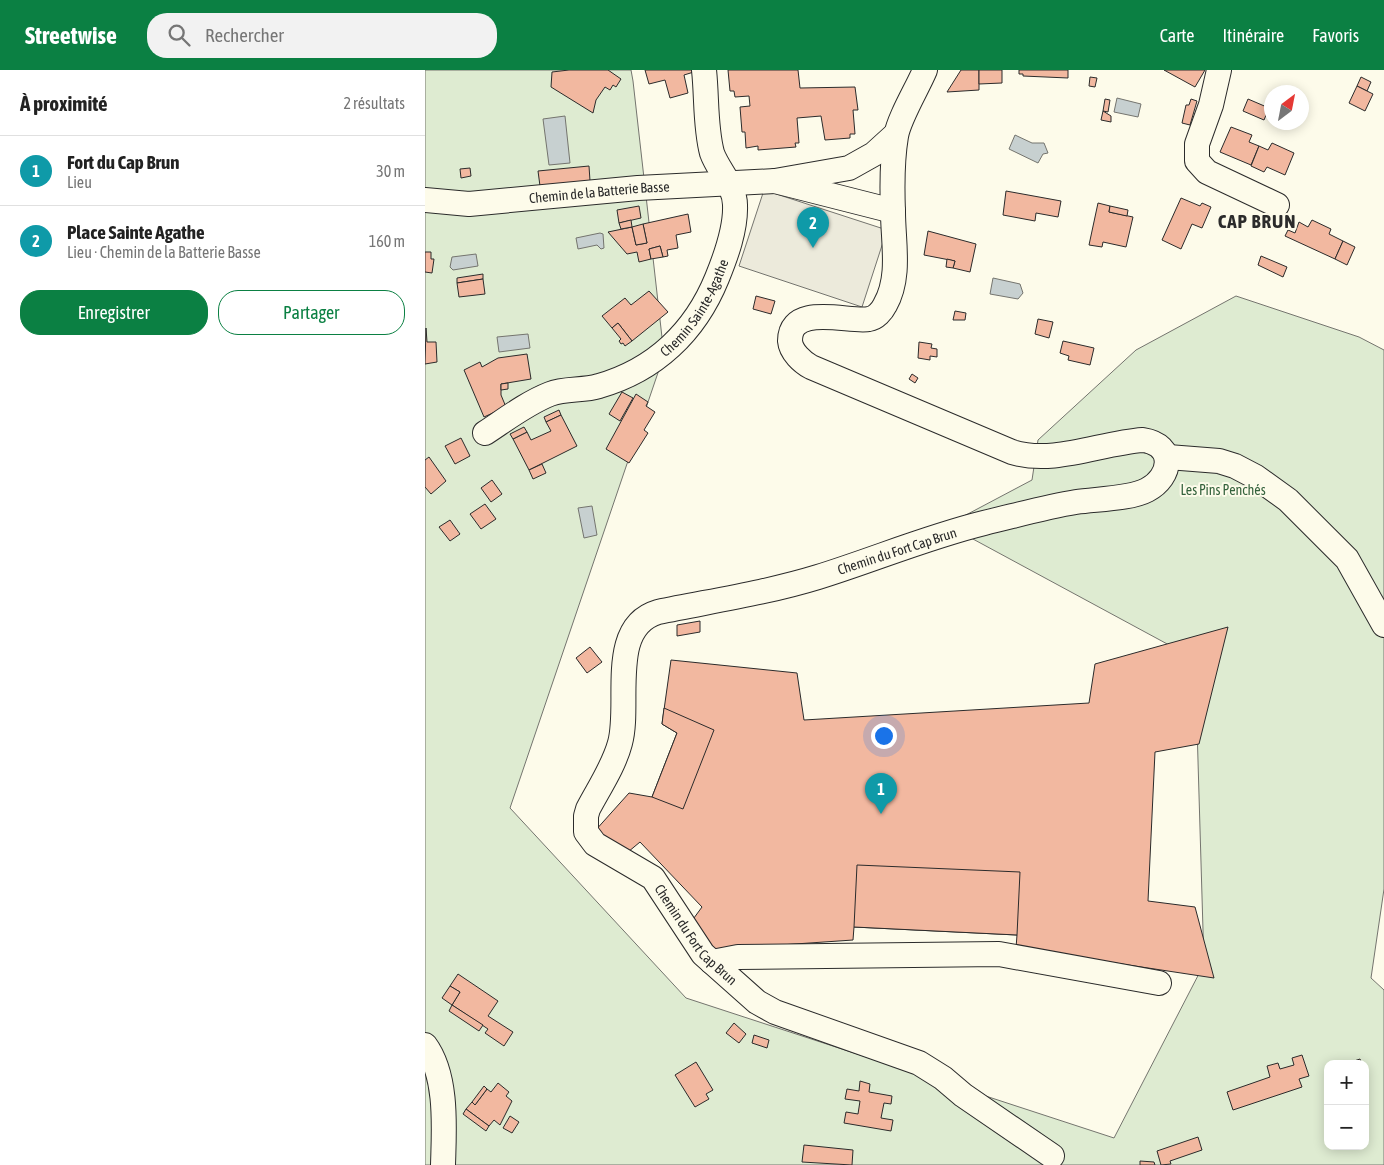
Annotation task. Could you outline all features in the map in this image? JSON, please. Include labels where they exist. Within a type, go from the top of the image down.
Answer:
[{"type":"street","name":"Chemin Sainte-Agathe","points":[[485,433],[550,394],[597,387],[634,372],[656,359],[677,341],[700,313],[726,251],[732,228],[735,202],[712,153],[704,70]]},
{"type":"street","points":[[925,70],[896,134],[893,211],[895,267],[891,289],[884,308],[876,316],[866,320],[821,316],[802,322],[795,327],[790,341],[801,360],[811,367],[1020,454],[1055,455],[1143,440],[1157,446],[1168,457],[1219,461],[1235,466],[1256,477],[1288,500],[1347,559],[1384,626]]},
{"type":"street","points":[[1219,70],[1211,105],[1197,144],[1197,161],[1207,172],[1277,205]]},
{"type":"street","name":"Chemin de la Batterie Basse","points":[[425,200],[469,204],[638,188],[775,181],[849,168],[874,154],[896,134]]},
{"type":"street","name":"Chemin de la Batterie Basse","points":[[775,181],[893,211]]},
{"type":"street","name":"Chemin du Fort Cap Brun","points":[[1053,1156],[928,1068],[897,1054],[775,1012],[751,997],[712,962],[695,943],[653,878],[595,844],[586,832],[585,816],[621,742],[625,656],[630,639],[638,624],[645,618],[658,612],[816,578],[981,524],[1074,502],[1140,493],[1151,488],[1161,476],[1168,462],[1168,457]]},
{"type":"street","points":[[712,962],[738,957],[999,954],[1159,983]]},
{"type":"street","points":[[425,1045],[434,1064],[440,1088],[444,1134],[443,1165]]},
{"type":"green space","name":"Les Pins Penchés","points":[[425,70],[631,70],[633,81],[664,355],[510,808],[686,998],[1114,1138],[1204,964],[1195,659],[947,525],[1032,480],[1038,440],[1136,350],[1236,296],[1359,337],[1384,350],[1384,889],[1371,978],[1384,990],[1384,1165],[425,1165]]},
{"type":"shaded area","points":[[1117,98],[1141,104],[1138,117],[1114,112]]},
{"type":"shaded area","points":[[565,116],[570,163],[549,165],[543,119]]},
{"type":"shaded area","points":[[1015,135],[1032,143],[1044,143],[1048,153],[1043,154],[1038,163],[1009,149]]},
{"type":"shaded area","points":[[764,190],[887,230],[862,307],[739,266]]},
{"type":"shaded area","points":[[603,234],[604,248],[601,249],[597,245],[578,249],[576,238]]},
{"type":"shaded area","points":[[476,254],[478,266],[453,270],[450,267],[452,257]]},
{"type":"shaded area","points":[[993,278],[1020,284],[1023,293],[1018,299],[990,294]]},
{"type":"shaded area","points":[[528,334],[530,348],[499,352],[497,337]]},
{"type":"shaded area","points":[[592,506],[597,535],[584,538],[578,508]]},
{"type":"building","points":[[608,70],[621,79],[616,87],[613,85],[610,90],[605,87],[596,100],[593,113],[551,87],[552,72]]},
{"type":"building","points":[[645,70],[697,71],[684,75],[688,93],[670,98],[665,80],[649,84]]},
{"type":"building","points":[[728,70],[798,70],[800,88],[855,87],[858,110],[853,110],[855,134],[850,134],[850,138],[825,140],[821,116],[797,118],[799,143],[795,143],[796,147],[758,150],[758,146],[746,148],[745,132],[742,132],[740,107],[750,106],[749,96],[735,97],[734,91],[730,91]]},
{"type":"building","points":[[961,70],[979,70],[979,90],[947,92]]},
{"type":"building","points":[[979,70],[1002,70],[1002,83],[979,84]]},
{"type":"building","points":[[1019,70],[1068,70],[1068,78],[1023,76],[1023,74],[1019,74]]},
{"type":"building","points":[[1164,70],[1205,70],[1195,87]]},
{"type":"building","points":[[1090,77],[1097,78],[1095,87],[1089,86]]},
{"type":"building","points":[[1361,77],[1371,82],[1367,91],[1357,86]]},
{"type":"building","points":[[1357,86],[1373,94],[1365,111],[1349,103]]},
{"type":"building","points":[[1105,99],[1110,100],[1108,112],[1103,111]]},
{"type":"building","points":[[1191,99],[1197,101],[1190,125],[1182,123],[1186,105],[1189,105]]},
{"type":"building","points":[[1248,99],[1264,106],[1264,120],[1243,111]]},
{"type":"building","points":[[1103,111],[1111,116],[1111,122],[1101,120]]},
{"type":"building","points":[[1231,127],[1252,135],[1249,142],[1259,146],[1251,165],[1220,152]]},
{"type":"building","points":[[1272,143],[1294,153],[1285,175],[1267,167],[1264,172],[1251,166],[1259,146],[1268,150]]},
{"type":"building","points":[[589,166],[590,181],[540,186],[538,171]]},
{"type":"building","points":[[470,168],[471,176],[461,178],[460,169]]},
{"type":"building","points":[[1006,191],[1061,201],[1058,217],[1036,213],[1035,221],[1003,215]]},
{"type":"building","points":[[1181,198],[1200,206],[1202,203],[1211,207],[1202,228],[1192,224],[1181,249],[1162,240]]},
{"type":"building","points":[[1098,203],[1110,206],[1109,212],[1133,217],[1126,247],[1103,242],[1102,247],[1089,245]]},
{"type":"building","points":[[639,206],[641,218],[619,223],[617,210]]},
{"type":"building","points":[[1110,206],[1128,210],[1127,216],[1109,212]]},
{"type":"building","points":[[688,214],[691,232],[676,235],[678,248],[667,250],[668,256],[663,257],[660,246],[649,249],[651,259],[639,262],[637,252],[627,254],[608,232],[632,227],[636,245],[647,243],[643,224]]},
{"type":"building","points":[[631,220],[632,227],[621,229],[619,223]]},
{"type":"building","points":[[1312,220],[1331,229],[1329,234],[1343,241],[1335,259],[1285,236],[1288,230],[1295,233],[1299,222],[1308,227]]},
{"type":"building","points":[[643,224],[647,243],[636,245],[632,227]]},
{"type":"building","points":[[928,231],[976,244],[970,272],[953,268],[955,261],[924,255]]},
{"type":"building","points":[[1343,241],[1355,247],[1347,265],[1335,259]]},
{"type":"building","points":[[660,246],[663,257],[651,259],[649,249]]},
{"type":"building","points":[[425,252],[431,252],[431,259],[434,259],[432,273],[425,272]]},
{"type":"building","points":[[1261,256],[1287,267],[1283,277],[1258,265]]},
{"type":"building","points":[[947,259],[955,261],[953,268],[946,267]]},
{"type":"building","points":[[483,274],[483,279],[457,283],[457,278]]},
{"type":"building","points":[[483,279],[485,294],[459,297],[457,283]]},
{"type":"building","points":[[649,291],[668,312],[632,341],[618,323],[612,328],[602,316],[625,298],[631,305]]},
{"type":"building","points":[[756,296],[775,301],[771,314],[753,309]]},
{"type":"building","points":[[955,311],[966,313],[965,320],[953,320]]},
{"type":"building","points":[[1038,319],[1053,322],[1049,338],[1035,334]]},
{"type":"building","points":[[618,323],[632,341],[625,346],[623,343],[621,344],[619,341],[621,339],[612,328]]},
{"type":"building","points":[[426,328],[427,342],[436,342],[437,362],[425,364]]},
{"type":"building","points":[[1063,341],[1094,348],[1090,365],[1068,360],[1069,356],[1060,353]]},
{"type":"building","points":[[919,342],[932,344],[931,348],[937,349],[937,357],[930,356],[930,360],[918,358]]},
{"type":"building","points":[[527,354],[531,379],[501,384],[501,395],[506,407],[484,417],[464,370],[480,362],[482,367],[498,358]]},
{"type":"building","points":[[912,374],[918,378],[915,383],[909,379]]},
{"type":"building","points":[[508,383],[508,389],[501,390],[501,384]]},
{"type":"building","points":[[622,392],[633,398],[620,421],[609,414]]},
{"type":"building","points":[[636,394],[648,402],[646,406],[655,412],[644,430],[648,433],[629,463],[606,449]]},
{"type":"building","points":[[559,410],[561,415],[546,422],[544,417]]},
{"type":"building","points":[[561,415],[577,446],[529,470],[513,439],[527,432],[531,440],[551,431],[546,422]]},
{"type":"building","points":[[524,427],[527,432],[513,439],[510,434]]},
{"type":"building","points":[[461,438],[470,456],[455,464],[445,446]]},
{"type":"building","points":[[429,457],[446,481],[431,494],[425,487],[425,460]]},
{"type":"building","points":[[542,464],[546,473],[533,479],[529,470]]},
{"type":"building","points":[[492,480],[502,494],[491,502],[481,488]]},
{"type":"building","points":[[485,504],[496,519],[481,529],[470,514]]},
{"type":"building","points":[[450,520],[460,534],[450,541],[439,527]]},
{"type":"building","points":[[700,621],[700,632],[677,636],[677,625]]},
{"type":"building","points":[[1228,627],[1199,744],[1155,752],[1148,901],[1195,907],[1214,978],[1016,948],[1017,935],[854,927],[853,940],[708,950],[691,922],[702,907],[640,842],[628,852],[594,832],[629,793],[652,797],[677,733],[662,724],[671,660],[797,673],[804,720],[1089,703],[1095,664]]},
{"type":"building","points":[[590,647],[602,662],[587,673],[576,658]]},
{"type":"building","points":[[664,708],[714,730],[683,809],[652,797],[677,733],[662,724]]},
{"type":"building","points":[[857,865],[1020,872],[1017,935],[854,927]]},
{"type":"building","points":[[458,974],[498,1001],[488,1016],[513,1032],[504,1046],[485,1033],[488,1029],[452,1005],[460,992],[450,986]]},
{"type":"building","points":[[450,986],[460,992],[452,1005],[442,998]]},
{"type":"building","points":[[452,1005],[483,1025],[479,1031],[449,1011]]},
{"type":"building","points":[[734,1023],[746,1034],[739,1043],[726,1033]]},
{"type":"building","points":[[754,1035],[769,1040],[767,1048],[752,1043]]},
{"type":"building","points":[[1302,1055],[1309,1076],[1299,1079],[1302,1087],[1233,1110],[1227,1092],[1270,1077],[1267,1066],[1278,1063],[1280,1069],[1294,1065],[1292,1058]]},
{"type":"building","points":[[696,1062],[713,1090],[706,1094],[709,1099],[695,1107],[675,1075]]},
{"type":"building","points":[[860,1081],[870,1084],[869,1092],[892,1096],[891,1104],[884,1103],[881,1118],[893,1120],[891,1131],[844,1123],[846,1112],[858,1114],[860,1101],[845,1099],[847,1089],[859,1091]]},
{"type":"building","points":[[498,1083],[509,1092],[506,1096],[512,1101],[500,1125],[494,1120],[489,1126],[466,1109],[472,1102],[475,1105],[487,1089],[491,1092]]},
{"type":"building","points":[[484,1086],[487,1089],[475,1105],[472,1102]]},
{"type":"building","points":[[466,1109],[489,1126],[486,1131],[463,1114]]},
{"type":"building","points":[[510,1116],[519,1122],[512,1133],[503,1128]]},
{"type":"building","points":[[1198,1137],[1202,1150],[1170,1161],[1171,1164],[1161,1165],[1157,1151]]},
{"type":"building","points":[[804,1145],[853,1150],[852,1165],[802,1162]]},
{"type":"building","points":[[1140,1161],[1154,1162],[1155,1165],[1140,1165]]},
{"type":"place","name":"Place Sainte Agathe","points":[[813,248]]},
{"type":"place","name":"Fort du Cap Brun","points":[[881,814]]},
{"type":"district","name":"CAP BRUN","points":[[1257,221]]}]
